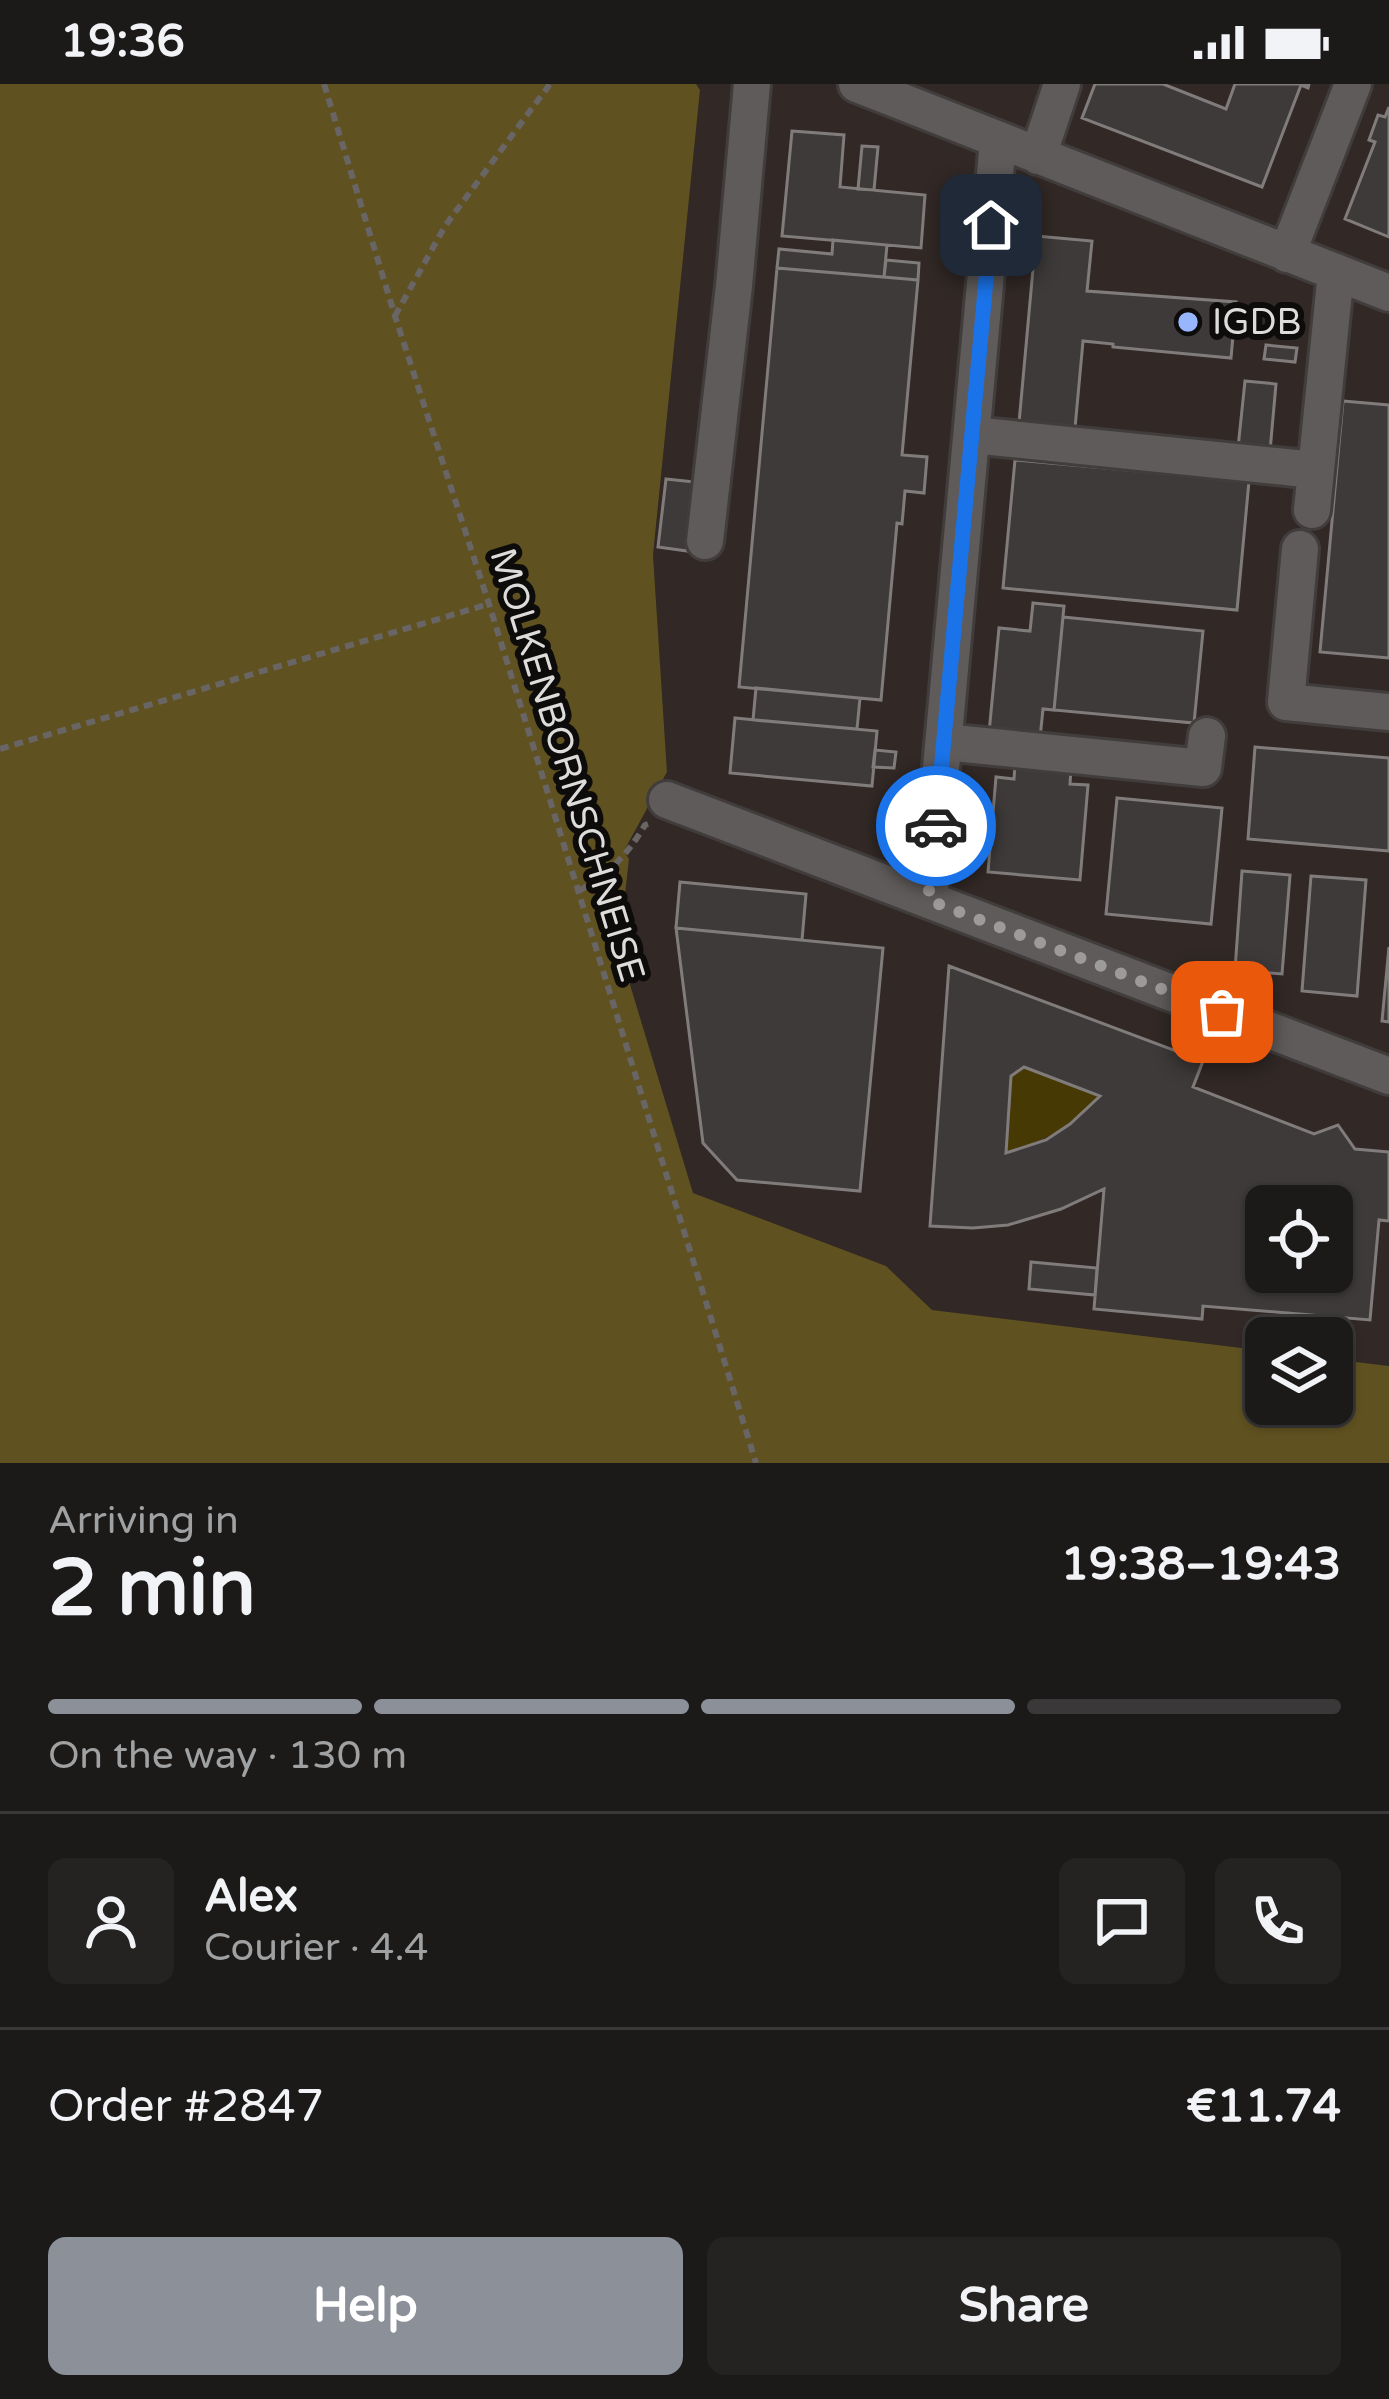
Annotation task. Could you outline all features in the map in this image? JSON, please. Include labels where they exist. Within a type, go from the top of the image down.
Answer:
[{"type":"street","points":[[704,541],[752,84]]},
{"type":"street","points":[[857,84],[1389,293]]},
{"type":"street","points":[[1038,156],[1062,84]]},
{"type":"street","points":[[1287,254],[1353,84]]},
{"type":"street","points":[[928,900],[998,141]]},
{"type":"street","points":[[1312,510],[1336,272]]},
{"type":"street","points":[[972,435],[1315,470]]},
{"type":"street","points":[[1300,549],[1286,702],[1389,712]]},
{"type":"street","points":[[944,742],[1203,768],[1207,736]]},
{"type":"street","points":[[674,802],[1389,1076]]},
{"type":"path","name":"MOLKENBORNSCHNEISE","points":[[324,84],[756,1463]]},
{"type":"path","points":[[395,316],[445,226],[550,84]]},
{"type":"path","points":[[0,749],[489,604]]},
{"type":"path","points":[[578,891],[609,872],[627,854],[644,825],[657,821],[674,802]]},
{"type":"shaded area","points":[[0,84],[696,84],[700,90],[653,555],[667,772],[624,851],[629,859],[619,948],[693,1193],[886,1266],[932,1310],[1245,1348],[1245,1425],[1353,1425],[1353,1362],[1389,1366],[1389,1463],[0,1463]]},
{"type":"shaded area","points":[[696,84],[1389,84],[1389,1366],[1353,1362],[1353,1317],[1245,1317],[1245,1348],[932,1310],[886,1266],[693,1193],[619,948],[629,859],[624,852],[667,772],[653,555],[700,90]]},
{"type":"shaded area","points":[[1024,1067],[1100,1096],[1057,1131],[1006,1153],[1011,1076]]},
{"type":"building","points":[[1095,84],[1163,84],[1226,109],[1235,84],[1309,84],[1308,88],[1301,85],[1262,187],[1082,118]]},
{"type":"building","points":[[1389,107],[1389,237],[1345,219],[1375,142],[1369,140],[1378,115],[1385,117]]},
{"type":"building","points":[[792,131],[844,135],[840,187],[925,195],[921,248],[782,236]]},
{"type":"building","points":[[862,146],[878,147],[874,190],[858,189]]},
{"type":"building","points":[[1036,236],[1092,241],[1087,291],[1236,302],[1231,358],[1083,341],[1075,428],[1019,423]]},
{"type":"building","points":[[833,240],[887,245],[884,277],[777,268],[779,249],[832,254]]},
{"type":"building","points":[[886,260],[919,263],[918,280],[884,277]]},
{"type":"building","points":[[777,268],[918,280],[902,455],[927,457],[924,493],[905,491],[902,524],[897,523],[881,700],[739,687]]},
{"type":"building","points":[[1266,345],[1297,348],[1295,362],[1264,359]]},
{"type":"building","points":[[1245,381],[1276,384],[1270,451],[1238,448]]},
{"type":"building","points":[[1343,401],[1389,405],[1389,658],[1320,652]]},
{"type":"building","points":[[1015,460],[1249,481],[1237,610],[1003,588]]},
{"type":"building","points":[[666,479],[695,482],[687,551],[658,547]]},
{"type":"building","points":[[1033,603],[1064,606],[1054,710],[1043,709],[1040,738],[989,733],[999,628],[1030,631]]},
{"type":"building","points":[[1063,617],[1203,631],[1194,723],[1054,710]]},
{"type":"building","points":[[756,688],[860,698],[857,729],[753,720]]},
{"type":"building","points":[[735,718],[877,731],[872,786],[730,773]]},
{"type":"building","points":[[1255,747],[1389,758],[1389,851],[1248,839]]},
{"type":"building","points":[[875,750],[896,752],[894,768],[873,767]]},
{"type":"building","points":[[1015,765],[1071,769],[1070,784],[1088,785],[1080,880],[988,872],[996,777],[1014,779]]},
{"type":"building","points":[[1117,798],[1222,808],[1211,924],[1106,914]]},
{"type":"building","points":[[1242,871],[1290,875],[1282,974],[1235,970]]},
{"type":"building","points":[[1311,876],[1366,880],[1357,996],[1302,991]]},
{"type":"building","points":[[680,882],[806,894],[802,940],[676,928]]},
{"type":"building","points":[[676,928],[883,948],[860,1191],[737,1180],[703,1143]]},
{"type":"building","points":[[1389,947],[1389,1022],[1382,1021]]},
{"type":"building","points":[[949,966],[1203,1061],[1193,1087],[1314,1134],[1338,1125],[1355,1149],[1389,1152],[1389,1221],[1379,1220],[1370,1320],[1203,1306],[1202,1319],[1094,1309],[1104,1189],[1061,1209],[1008,1225],[930,1226]],"holes":[[[1024,1067],[1100,1096],[1046,1140],[1006,1153],[1011,1076]]]},
{"type":"building","points":[[1031,1262],[1097,1268],[1095,1295],[1029,1289]]},
{"type":"way so far","points":[[936,826],[928,900],[1222,1012]]},
{"type":"place","name":"IGDB","points":[[1188,322]]},
{"type":"route","points":[[936,826],[991,225]]}]
